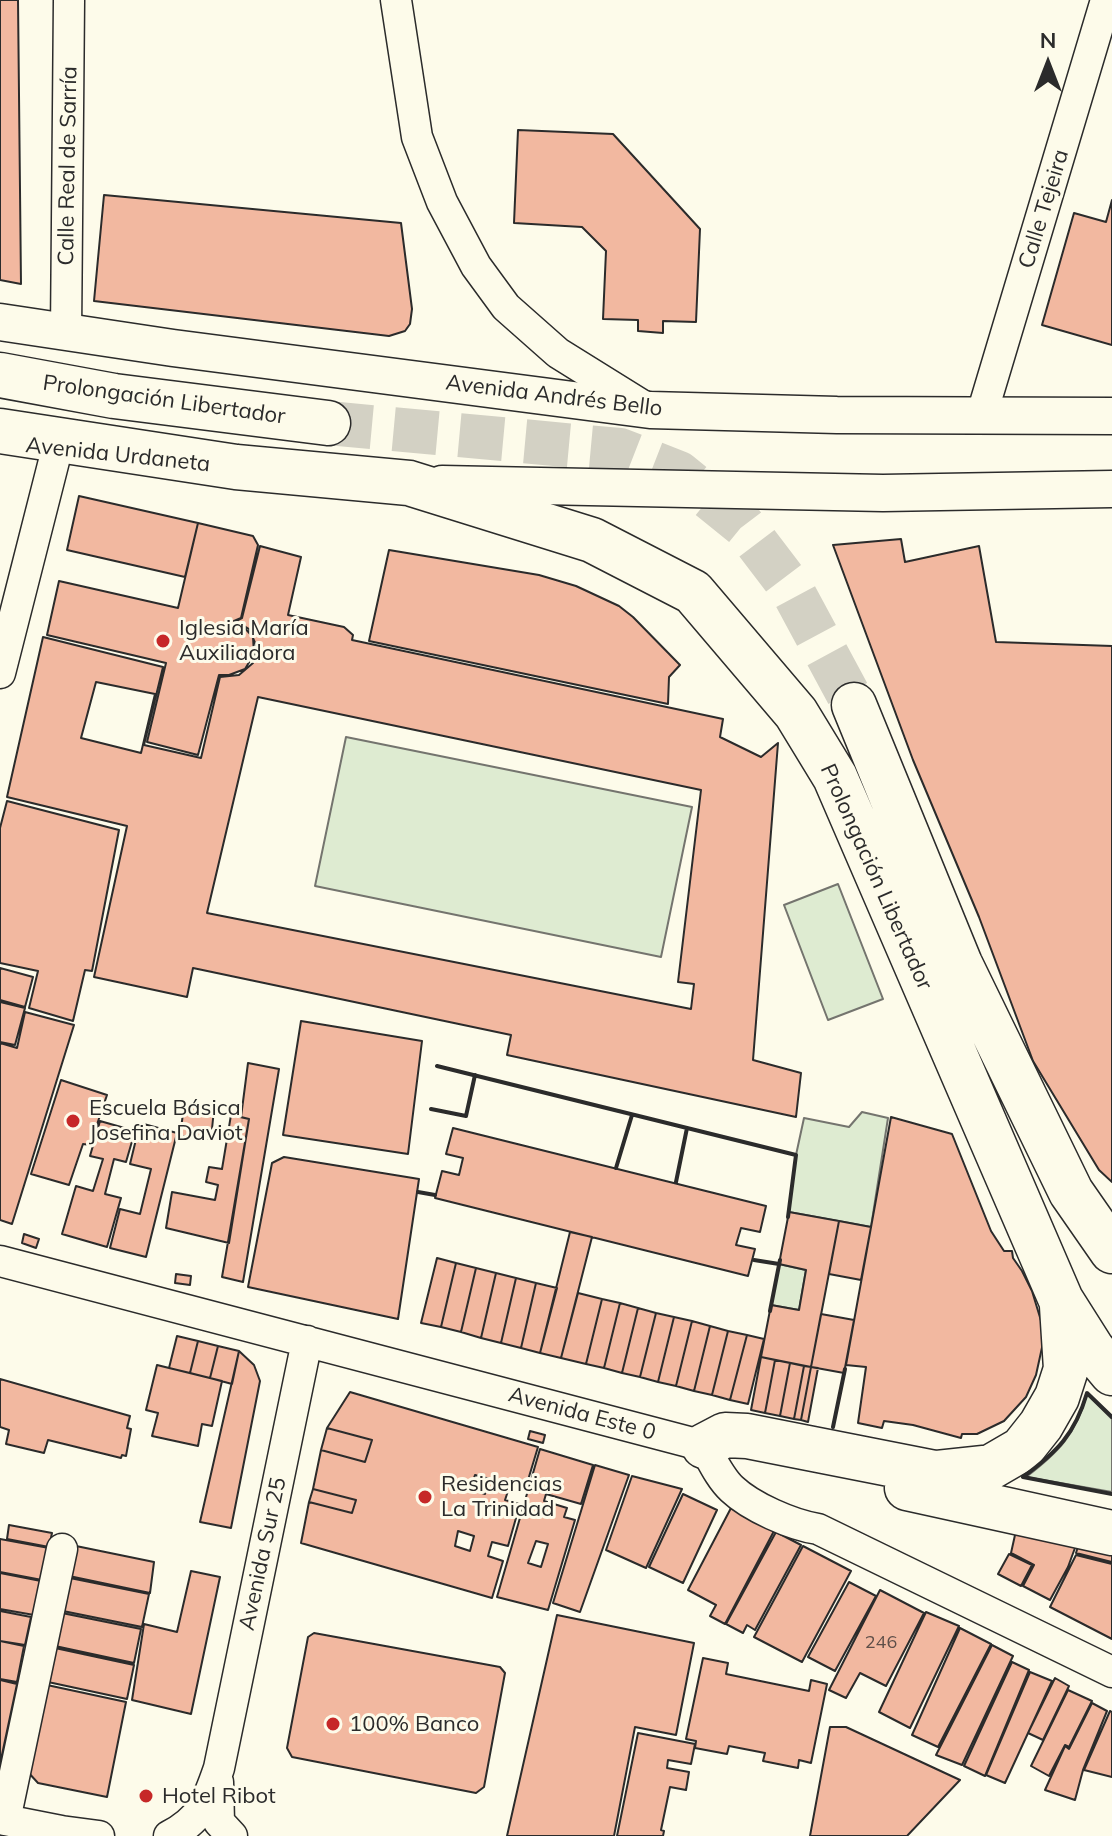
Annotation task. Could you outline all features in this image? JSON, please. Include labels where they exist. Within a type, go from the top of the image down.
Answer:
[{"type":"main road","name":"Prolongación Libertador","points":[[0,375],[114,396],[328,423]]},
{"type":"main road","points":[[0,431],[236,467],[409,483]]},
{"type":"main road","name":"Prolongación Libertador","points":[[409,483],[592,540],[693,592],[796,713],[835,777],[1061,1300],[1092,1349],[1112,1373]]},
{"type":"main road","name":"Prolongación Libertador","points":[[854,705],[960,964],[1071,1192],[1112,1251]]},
{"type":"main road","points":[[704,1446],[725,1435],[747,1436],[935,1473],[991,1467],[1022,1449],[1057,1397],[1066,1369],[1061,1300]]},
{"type":"main road","points":[[704,1446],[1112,1533]]},
{"type":"street","name":"Calle Real de Sarría","points":[[66,333],[69,0]]},
{"type":"street","points":[[396,0],[417,137],[442,202],[476,266],[506,307],[558,353],[650,410]]},
{"type":"street","name":"Calle Tejeira","points":[[981,417],[1106,0]]},
{"type":"street","name":"Avenida Andrés Bello","points":[[0,322],[650,410],[981,417],[1112,416]]},
{"type":"street","name":"Avenida Urdaneta","points":[[0,442],[236,467]]},
{"type":"street","points":[[0,673],[57,449]]},
{"type":"street","points":[[409,483],[883,493],[1112,489]]},
{"type":"street","name":"Avenida Este 0","points":[[0,1261],[704,1446]]},
{"type":"street","name":"Avenida Sur 25","points":[[169,1836],[194,1819],[207,1803],[219,1768],[307,1341]]},
{"type":"street","points":[[704,1446],[732,1489],[751,1501],[797,1525],[818,1529],[1112,1672]]},
{"type":"street","points":[[62,1549],[3,1820],[65,1833],[99,1836]]},
{"type":"street","name":"Avenida Sur 25","points":[[219,1768],[219,1822],[232,1836]]},
{"type":"green space","points":[[346,737],[692,807],[661,957],[315,886]]},
{"type":"green space","points":[[838,884],[883,999],[828,1020],[784,905]]},
{"type":"green space","points":[[862,1112],[888,1118],[871,1227],[789,1212],[804,1118],[849,1127]]},
{"type":"green space","points":[[779,1264],[806,1270],[799,1310],[771,1305]]},
{"type":"green space","points":[[1087,1394],[1112,1419],[1112,1492],[1026,1477],[1065,1441]]},
{"type":"building","points":[[0,0],[18,0],[21,284],[0,280]]},
{"type":"building","points":[[518,130],[613,134],[700,229],[696,322],[663,321],[663,333],[638,331],[638,320],[603,319],[606,251],[582,227],[514,223]]},
{"type":"building","points":[[104,195],[401,223],[412,309],[410,324],[405,331],[389,336],[94,301]]},
{"type":"building","points":[[1112,200],[1112,345],[1042,325],[1074,213],[1106,222]]},
{"type":"building","name":"Iglesia María Auxiliadora","points":[[79,496],[198,523],[185,577],[67,550]]},
{"type":"building","name":"Iglesia María Auxiliadora","points":[[198,523],[253,536],[258,545],[241,618],[234,621],[253,637],[254,654],[245,669],[219,675],[198,755],[147,742],[166,663],[47,635],[59,581],[178,608]]},
{"type":"building","points":[[901,539],[905,562],[979,546],[996,642],[1112,646],[1112,1182],[1099,1170],[1033,1061],[979,917],[913,760],[833,545]]},
{"type":"building","points":[[260,546],[301,557],[288,615],[344,627],[353,635],[352,640],[723,719],[720,737],[761,757],[778,743],[753,1060],[801,1073],[796,1117],[507,1055],[511,1035],[193,968],[187,997],[94,977],[127,826],[7,797],[43,637],[163,667],[144,745],[201,758],[220,677],[239,675],[253,663],[256,645],[249,629],[236,621],[242,618]],"holes":[[[96,682],[155,694],[141,753],[81,738]],[[258,697],[701,790],[678,982],[694,984],[691,1009],[207,913]]]},
{"type":"building","points":[[389,550],[539,575],[576,586],[619,606],[680,665],[669,677],[668,704],[369,641]]},
{"type":"building","points":[[7,801],[119,830],[92,971],[85,970],[73,1021],[29,1008],[38,971],[0,963],[0,828]]},
{"type":"building","points":[[0,968],[33,977],[25,1007],[0,1000]]},
{"type":"building","points":[[0,1002],[25,1008],[15,1045],[0,1042]]},
{"type":"building","points":[[25,1012],[74,1025],[12,1224],[0,1220],[0,1043],[17,1048]]},
{"type":"building","points":[[301,1021],[422,1041],[408,1154],[283,1135]]},
{"type":"building","points":[[248,1063],[279,1069],[243,1282],[222,1277],[249,1119],[241,1117]]},
{"type":"building","points":[[61,1080],[107,1095],[90,1145],[83,1144],[69,1185],[31,1174]]},
{"type":"building","points":[[184,1106],[214,1109],[211,1139],[180,1136]]},
{"type":"building","points":[[231,1115],[249,1119],[229,1243],[166,1228],[172,1192],[215,1200],[218,1185],[206,1182],[209,1167],[222,1169]]},
{"type":"building","points":[[891,1117],[952,1134],[991,1231],[1004,1251],[1012,1251],[1032,1291],[1042,1324],[1043,1343],[1036,1375],[1026,1397],[1004,1421],[977,1434],[962,1434],[961,1438],[913,1425],[884,1421],[882,1428],[858,1423],[866,1367],[846,1365]]},
{"type":"building","points":[[100,1121],[135,1131],[126,1162],[114,1159],[105,1194],[121,1198],[107,1247],[62,1234],[76,1186],[93,1191],[103,1159],[90,1156]]},
{"type":"building","points":[[140,1123],[177,1133],[146,1257],[110,1248],[120,1209],[140,1214],[151,1169],[130,1164]]},
{"type":"building","points":[[453,1128],[766,1206],[760,1232],[741,1228],[736,1245],[755,1249],[748,1276],[435,1198],[442,1171],[459,1175],[463,1158],[446,1154]]},
{"type":"building","points":[[284,1157],[419,1179],[398,1319],[248,1287],[272,1163]]},
{"type":"building","points":[[789,1212],[839,1221],[811,1367],[761,1357],[771,1305],[799,1310],[806,1270],[779,1264]]},
{"type":"building","points":[[839,1221],[871,1227],[861,1280],[829,1274]]},
{"type":"building","points":[[570,1232],[592,1237],[561,1358],[540,1353]]},
{"type":"building","points":[[24,1234],[39,1239],[36,1248],[22,1243]]},
{"type":"building","points":[[437,1258],[456,1263],[441,1327],[421,1323]]},
{"type":"building","points":[[456,1263],[476,1268],[461,1332],[441,1327]]},
{"type":"building","points":[[476,1268],[496,1273],[481,1338],[461,1332]]},
{"type":"building","points":[[496,1273],[516,1278],[501,1343],[481,1338]]},
{"type":"building","points":[[176,1274],[191,1276],[190,1285],[175,1283]]},
{"type":"building","points":[[516,1278],[536,1283],[521,1348],[501,1343]]},
{"type":"building","points":[[536,1283],[557,1288],[540,1353],[521,1348]]},
{"type":"building","points":[[578,1293],[602,1299],[586,1364],[561,1358]]},
{"type":"building","points":[[602,1299],[620,1303],[604,1368],[586,1364]]},
{"type":"building","points":[[620,1303],[638,1308],[622,1373],[604,1368]]},
{"type":"building","points":[[638,1308],[656,1313],[640,1377],[622,1373]]},
{"type":"building","points":[[656,1313],[674,1317],[658,1382],[640,1377]]},
{"type":"building","points":[[821,1314],[854,1320],[844,1373],[811,1367]]},
{"type":"building","points":[[674,1317],[692,1321],[676,1386],[658,1382]]},
{"type":"building","points":[[692,1321],[710,1326],[694,1391],[676,1386]]},
{"type":"building","points":[[710,1326],[728,1331],[712,1395],[694,1391]]},
{"type":"building","points":[[728,1331],[747,1335],[730,1400],[712,1395]]},
{"type":"building","points":[[747,1335],[764,1339],[748,1404],[730,1400]]},
{"type":"building","points":[[177,1336],[198,1341],[190,1373],[169,1368]]},
{"type":"building","points":[[198,1341],[218,1346],[210,1378],[190,1373]]},
{"type":"building","points":[[218,1346],[239,1351],[232,1384],[210,1378]]},
{"type":"building","points":[[239,1351],[254,1365],[260,1381],[231,1528],[200,1522]]},
{"type":"building","points":[[761,1357],[775,1360],[765,1413],[751,1410]]},
{"type":"building","points":[[775,1360],[790,1363],[780,1416],[765,1413]]},
{"type":"building","points":[[790,1363],[804,1366],[794,1419],[780,1416]]},
{"type":"building","points":[[157,1365],[222,1381],[212,1426],[202,1424],[198,1446],[152,1436],[158,1413],[146,1410]]},
{"type":"building","points":[[804,1366],[811,1367],[801,1420],[794,1419]]},
{"type":"building","points":[[811,1367],[818,1368],[808,1422],[801,1420]]},
{"type":"building","points":[[0,1379],[130,1416],[126,1456],[122,1455],[121,1458],[48,1440],[44,1453],[6,1444],[9,1430],[0,1427]]},
{"type":"building","name":"Residencias La Trinidad","points":[[350,1392],[538,1447],[525,1490],[510,1485],[505,1500],[520,1504],[508,1546],[492,1542],[488,1556],[503,1561],[492,1598],[301,1543],[309,1502],[352,1513],[356,1500],[313,1489],[321,1450],[365,1462],[372,1440],[327,1428]],"holes":[[[475,1475],[490,1479],[485,1494],[470,1489]],[[458,1531],[474,1536],[470,1551],[455,1546]]]},
{"type":"building","points":[[327,1428],[372,1440],[365,1462],[321,1450]]},
{"type":"building","points":[[530,1431],[545,1435],[543,1443],[528,1439]]},
{"type":"building","points":[[540,1449],[593,1465],[581,1504],[546,1494],[544,1501],[567,1508],[564,1517],[575,1520],[548,1610],[497,1597]],"holes":[[[536,1541],[548,1544],[541,1567],[528,1563]]]},
{"type":"building","points":[[595,1465],[629,1475],[580,1612],[553,1603]]},
{"type":"building","points":[[632,1476],[682,1489],[646,1568],[606,1550]]},
{"type":"building","points":[[313,1489],[356,1500],[352,1513],[309,1502]]},
{"type":"building","points":[[683,1494],[717,1510],[683,1583],[649,1567]]},
{"type":"building","points":[[731,1508],[774,1531],[725,1624],[710,1616],[716,1605],[688,1590]]},
{"type":"building","points":[[9,1525],[52,1533],[49,1547],[7,1539]]},
{"type":"building","points":[[1017,1526],[1079,1537],[1068,1567],[1050,1600],[1023,1586],[1034,1565],[1011,1553]]},
{"type":"building","points":[[776,1532],[801,1545],[755,1630],[747,1625],[743,1633],[726,1624]]},
{"type":"building","points":[[1081,1537],[1112,1545],[1112,1562],[1076,1553]]},
{"type":"building","points":[[0,1539],[49,1548],[42,1580],[0,1572]]},
{"type":"building","points":[[76,1546],[154,1562],[150,1593],[69,1576]]},
{"type":"building","points":[[803,1546],[851,1571],[802,1662],[754,1637]]},
{"type":"building","points":[[1009,1554],[1032,1565],[1021,1586],[998,1574]]},
{"type":"building","points":[[1076,1555],[1112,1564],[1112,1639],[1050,1607]]},
{"type":"building","points":[[191,1571],[220,1577],[191,1714],[132,1700],[144,1624],[177,1632]]},
{"type":"building","points":[[0,1573],[41,1581],[34,1615],[0,1609]]},
{"type":"building","points":[[70,1578],[149,1594],[142,1627],[63,1611]]},
{"type":"building","points":[[849,1582],[876,1596],[835,1671],[808,1657]]},
{"type":"building","points":[[880,1590],[924,1613],[886,1686],[860,1673],[846,1698],[829,1690]]},
{"type":"building","points":[[0,1611],[31,1617],[25,1645],[0,1641]]},
{"type":"building","points":[[926,1612],[959,1626],[910,1728],[879,1712]]},
{"type":"building","points":[[62,1613],[141,1629],[134,1663],[55,1646]]},
{"type":"building","points":[[557,1615],[694,1643],[676,1735],[635,1727],[614,1836],[507,1836]]},
{"type":"building","points":[[960,1628],[991,1644],[938,1747],[912,1735]]},
{"type":"building","points":[[314,1633],[500,1667],[505,1673],[484,1787],[476,1793],[292,1757],[287,1748],[308,1637]]},
{"type":"building","points":[[0,1641],[24,1646],[17,1682],[0,1679]]},
{"type":"building","points":[[992,1645],[1013,1656],[962,1765],[936,1755]]},
{"type":"building","points":[[55,1648],[134,1665],[127,1699],[48,1682]]},
{"type":"building","points":[[703,1658],[728,1663],[726,1674],[809,1691],[811,1680],[827,1684],[811,1763],[799,1760],[798,1768],[763,1761],[765,1753],[729,1746],[727,1754],[695,1748],[696,1741],[686,1739]]},
{"type":"building","points":[[1012,1662],[1029,1670],[985,1776],[964,1766]]},
{"type":"building","points":[[1030,1672],[1052,1681],[1005,1783],[986,1775]]},
{"type":"building","points":[[1055,1678],[1069,1686],[1043,1740],[1028,1733]]},
{"type":"building","points":[[0,1680],[17,1684],[0,1764]]},
{"type":"building","points":[[47,1685],[126,1702],[107,1797],[38,1783],[27,1771]]},
{"type":"building","points":[[1068,1690],[1092,1701],[1069,1747],[1065,1745],[1049,1776],[1031,1766]]},
{"type":"building","points":[[1092,1703],[1107,1711],[1083,1770],[1075,1800],[1045,1790],[1065,1746],[1069,1749]]},
{"type":"building","points":[[1112,1712],[1112,1777],[1084,1770]]},
{"type":"building","points":[[830,1727],[846,1727],[960,1780],[907,1836],[810,1836]]},
{"type":"building","points":[[638,1733],[695,1744],[691,1764],[668,1760],[667,1768],[689,1772],[686,1790],[670,1787],[661,1830],[664,1831],[663,1836],[617,1836]]},
{"type":"tunnel","points":[[328,423],[620,450],[679,473],[743,525],[791,588],[854,705]]},
{"type":"wall","points":[[437,1066],[796,1155],[788,1217]]},
{"type":"wall","points":[[431,1109],[466,1116],[475,1075]]},
{"type":"wall","points":[[616,1168],[632,1115]]},
{"type":"wall","points":[[676,1182],[687,1128]]},
{"type":"wall","points":[[418,1192],[435,1195]]},
{"type":"wall","points":[[754,1260],[779,1264]]},
{"type":"wall","points":[[770,1311],[780,1260]]},
{"type":"wall","points":[[833,1427],[845,1369]]},
{"type":"wall","points":[[1112,1417],[1087,1393],[1077,1420],[1063,1441],[1023,1477],[1112,1494]]},
{"type":"place","name":"Iglesia María Auxiliadora","points":[[163,641]]},
{"type":"place","name":"Escuela Básica Josefina Daviot","points":[[73,1121]]},
{"type":"place","name":"Residencias La Trinidad","points":[[425,1497]]},
{"type":"place","name":"100% Banco","points":[[333,1724]]},
{"type":"place","name":"Hotel Ribot","points":[[146,1796]]}]
